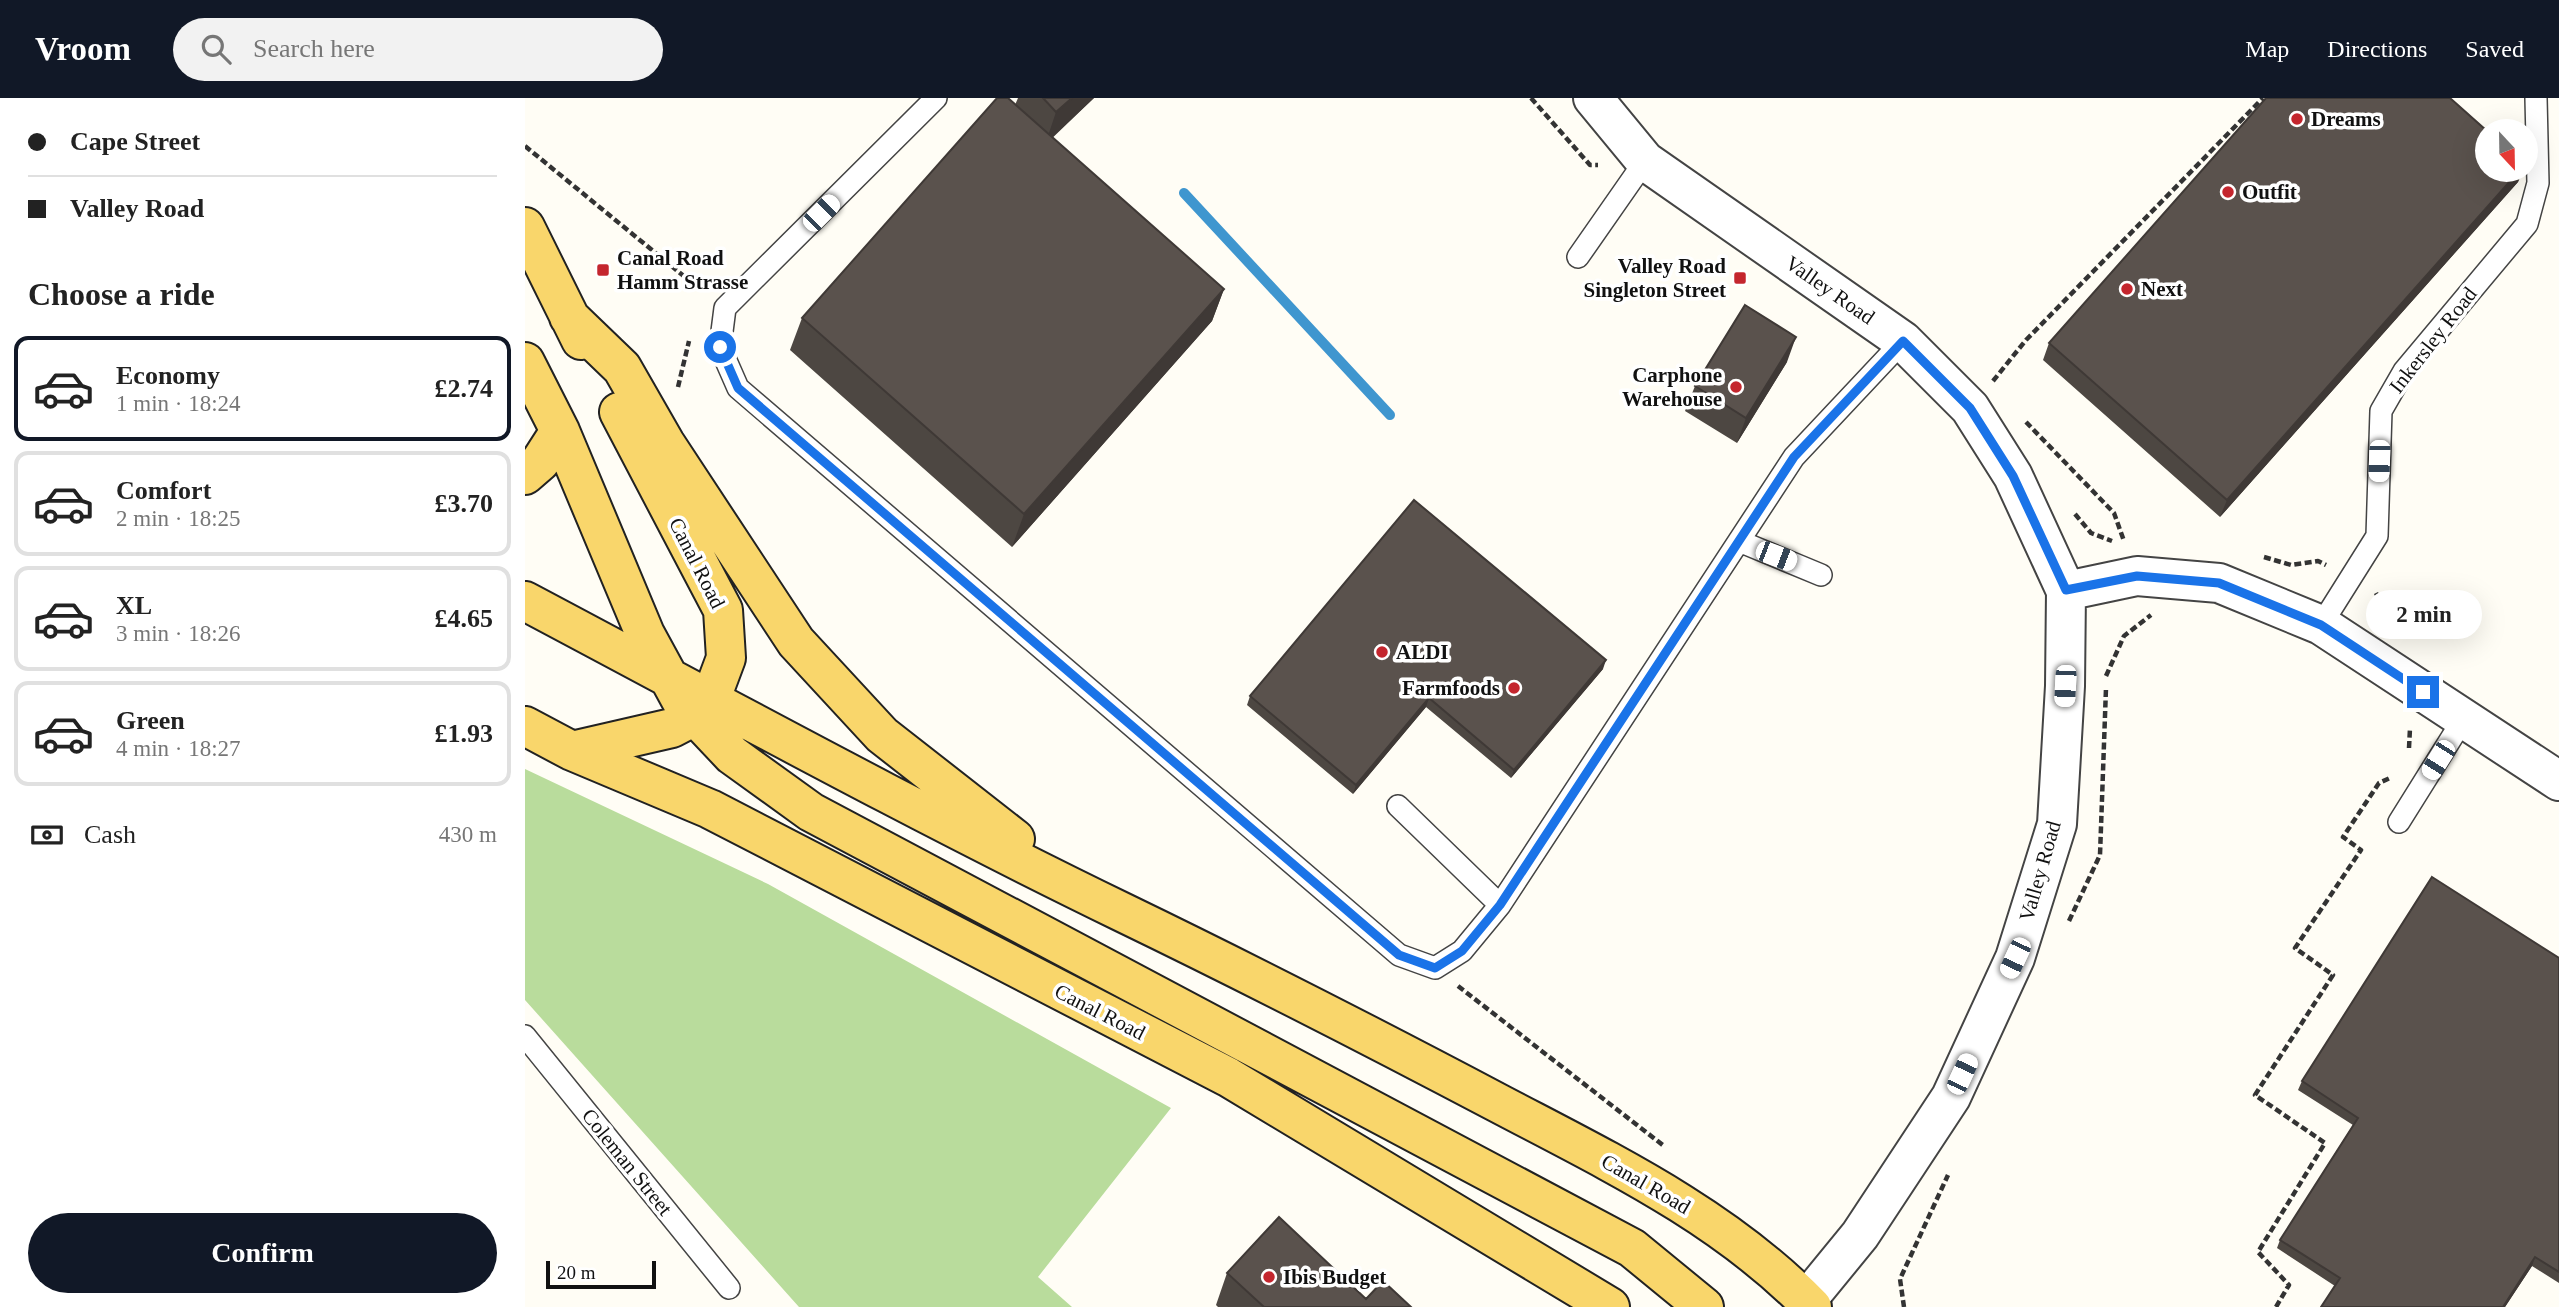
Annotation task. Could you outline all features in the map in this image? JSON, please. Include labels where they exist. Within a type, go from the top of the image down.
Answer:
[{"type":"main road","name":"Canal Road","points":[[525,227],[569,317],[723,610],[726,658],[702,708],[1309,1003],[1660,1191],[1750,1248],[1807,1305]]},
{"type":"main road","name":"Canal Road","points":[[569,317],[622,368],[665,443],[796,642],[882,735],[1088,895]]},
{"type":"main road","points":[[525,362],[560,431],[645,634],[669,678]]},
{"type":"main road","points":[[525,475],[540,462],[560,431]]},
{"type":"main road","points":[[525,601],[669,678],[702,708],[732,755],[811,812],[1632,1248],[1704,1307]]},
{"type":"main road","points":[[572,751],[672,728],[702,708]]},
{"type":"main road","name":"Canal Road","points":[[525,726],[572,751],[710,810],[1228,1077],[1610,1307]]},
{"type":"street","name":"Valley Road","points":[[1593,98],[1645,161],[1903,341],[1970,408],[2013,476],[2066,590],[2057,824],[2015,958],[1951,1097],[1860,1235],[1807,1305]]},
{"type":"street","points":[[2066,590],[2137,576],[2219,583],[2321,625],[2559,781]]},
{"type":"lane","points":[[936,98],[725,308],[720,347],[738,388],[1399,955],[1435,968],[1462,951],[1500,905],[1794,457],[1903,341]]},
{"type":"lane","name":"Inkersley Road","points":[[2321,625],[2377,536],[2381,411],[2404,371],[2526,224],[2538,183],[2536,98]]},
{"type":"lane","points":[[1578,257],[1645,161]]},
{"type":"lane","points":[[1739,541],[1821,575]]},
{"type":"lane","points":[[2399,822],[2464,718]]},
{"type":"lane","points":[[1398,806],[1500,905]]},
{"type":"lane","name":"Coleman Street","points":[[525,1036],[729,1287]]},
{"type":"path","points":[[1531,98],[1590,166],[1645,161]]},
{"type":"path","points":[[1970,408],[2026,340],[2263,98]]},
{"type":"path","points":[[525,146],[725,308]]},
{"type":"path","points":[[698,302],[701,289]]},
{"type":"path","points":[[665,443],[692,328]]},
{"type":"path","points":[[2069,503],[2091,533],[2111,541],[2137,543]]},
{"type":"path","points":[[2256,555],[2291,565],[2318,561],[2351,577],[2376,593],[2389,622],[2399,629]]},
{"type":"path","points":[[2065,930],[2100,855],[2106,672],[2124,636],[2154,612]]},
{"type":"path","points":[[2409,754],[2410,722]]},
{"type":"path","points":[[2276,1307],[2290,1285],[2258,1252],[2325,1143],[2255,1095],[2333,975],[2295,948],[2361,850],[2343,837],[2379,783],[2392,776]]},
{"type":"path","points":[[1435,968],[1674,1154]]},
{"type":"path","points":[[1904,1307],[1900,1279],[1953,1166]]},
{"type":"green space","points":[[525,769],[768,884],[1171,1108],[1038,1277],[1072,1307],[799,1307],[525,1000]]},
{"type":"building","points":[[997,98],[1008,98],[1224,289],[1024,514],[802,318]]},
{"type":"building","points":[[1043,98],[1072,98],[1056,112]]},
{"type":"building","points":[[2266,98],[2450,98],[2475,120],[2475,182],[2509,182],[2227,500],[2049,343]]},
{"type":"building","name":"Carphone Warehouse","points":[[1745,305],[1796,337],[1746,418],[1695,386]]},
{"type":"building","name":"ALDI","points":[[1414,500],[1606,660],[1514,770],[1429,698],[1356,785],[1250,696]]},
{"type":"building","points":[[2432,877],[2559,958],[2559,1272],[2535,1257],[2503,1307],[2321,1307],[2340,1278],[2280,1240],[2358,1118],[2302,1081]]},
{"type":"building","points":[[1279,1217],[1366,1299],[1383,1281],[1411,1307],[1264,1307],[1227,1273]]},
{"type":"waterway","points":[[1184,193],[1390,415]]},
{"type":"place","name":"Dreams","points":[[2297,119]]},
{"type":"place","name":"Outfit","points":[[2228,192]]},
{"type":"place","name":"Canal Road Hamm Strasse","points":[[603,270]]},
{"type":"place","name":"Valley Road Singleton Street","points":[[1740,278]]},
{"type":"place","name":"Next","points":[[2127,289]]},
{"type":"place","name":"Carphone Warehouse","points":[[1736,387]]},
{"type":"place","name":"ALDI","points":[[1382,652]]},
{"type":"place","name":"Farmfoods","points":[[1514,688]]},
{"type":"place","name":"Ibis Budget","points":[[1269,1277]]},
{"type":"route","points":[[720,347],[738,388],[1399,955],[1435,968],[1462,951],[1500,905],[1794,457],[1903,341],[1970,408],[2013,476],[2066,590],[2137,576],[2219,583],[2321,625],[2423,692]]}]
